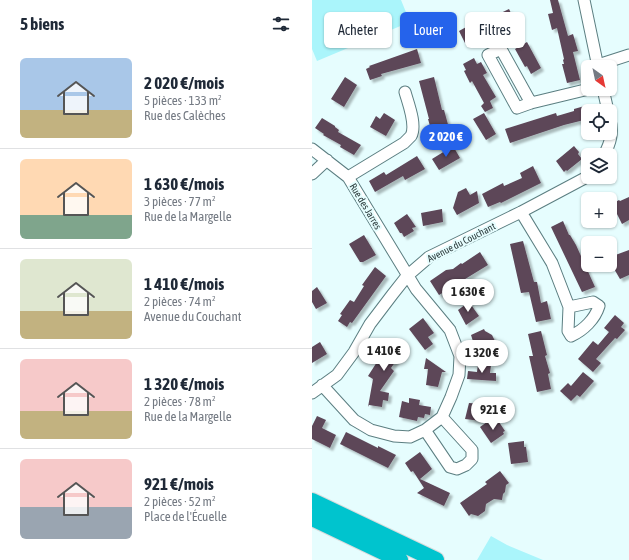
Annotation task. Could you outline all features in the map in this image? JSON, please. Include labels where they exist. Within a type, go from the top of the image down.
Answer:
[{"type":"highway","points":[[312,501],[436,560]]},
{"type":"highway","points":[[312,518],[400,560]]},
{"type":"street","points":[[584,0],[597,60]]},
{"type":"street","points":[[531,103],[501,49],[488,55],[517,108],[531,103],[581,91]]},
{"type":"street","points":[[615,60],[629,55]]},
{"type":"street","points":[[348,177],[404,143],[411,136],[413,128],[405,92]]},
{"type":"street","name":"Rue des Jarres","points":[[312,149],[348,177],[407,276],[450,330],[460,356],[459,375],[442,417]]},
{"type":"street","points":[[312,174],[327,160]]},
{"type":"street","name":"Avenue du Couchant","points":[[312,393],[337,374],[354,352],[370,324],[407,276],[428,257],[521,212],[581,181]]},
{"type":"street","points":[[521,212],[552,263],[569,307]]},
{"type":"street","points":[[322,385],[354,420],[371,430],[394,436],[410,436],[425,430],[442,417],[472,450],[472,459],[466,465],[457,469],[450,467],[425,430]]},
{"type":"shaded area","points":[[312,0],[401,0],[406,12],[400,12],[400,26],[392,30],[392,12],[324,12],[324,48],[348,48],[317,61],[312,49]]},
{"type":"shaded area","points":[[491,536],[507,545],[543,560],[477,560]]},
{"type":"building","points":[[550,0],[558,0],[568,36],[573,34],[578,51],[573,52],[580,80],[567,83],[562,64],[564,64],[564,59],[557,28],[552,30],[548,14],[553,13]]},
{"type":"building","points":[[509,9],[510,12],[503,12]]},
{"type":"building","points":[[465,28],[465,43],[459,31]]},
{"type":"building","points":[[527,42],[541,68],[531,74],[527,66],[525,67],[515,49],[525,48],[525,43]]},
{"type":"building","points":[[417,49],[421,63],[381,74],[382,76],[370,80],[366,69],[370,67],[369,66]]},
{"type":"building","points":[[474,58],[477,64],[481,62],[487,73],[483,75],[496,97],[490,101],[493,108],[485,112],[481,106],[484,103],[472,81],[470,83],[464,71],[466,70],[463,64]]},
{"type":"building","points":[[345,77],[357,85],[344,107],[331,99]]},
{"type":"building","points":[[434,77],[442,110],[444,110],[449,128],[432,133],[419,81]]},
{"type":"building","points":[[581,107],[581,121],[510,143],[505,129],[556,113],[557,116],[574,111],[574,109]]},
{"type":"building","points":[[384,113],[395,120],[386,136],[370,127],[376,116],[380,119]]},
{"type":"building","points":[[484,113],[496,134],[486,140],[473,119]]},
{"type":"building","points":[[322,118],[335,126],[339,130],[338,132],[361,145],[354,155],[340,147],[341,145],[323,135],[324,134],[315,128]]},
{"type":"building","points":[[453,146],[460,158],[439,170],[432,159]]},
{"type":"building","points":[[574,146],[579,152],[578,154],[581,158],[581,160],[564,172],[556,161]]},
{"type":"building","points":[[417,156],[425,169],[405,180],[403,176],[375,192],[369,181],[384,172],[386,175]]},
{"type":"building","points":[[533,166],[541,183],[501,203],[500,202],[488,207],[482,194],[503,183],[504,186],[522,178],[520,173]]},
{"type":"building","points":[[466,188],[470,195],[477,191],[479,203],[457,215],[453,208],[458,192]]},
{"type":"building","points":[[629,197],[629,220],[622,224],[617,214],[617,201]]},
{"type":"building","points":[[442,209],[443,222],[423,226],[421,213]]},
{"type":"building","points":[[407,214],[416,227],[412,228],[414,231],[404,237],[394,223]]},
{"type":"building","points":[[563,221],[581,256],[581,272],[588,272],[595,287],[582,292],[551,227]]},
{"type":"building","points":[[364,235],[376,255],[363,262],[360,262],[349,244]]},
{"type":"building","points":[[523,241],[534,282],[537,282],[541,303],[547,301],[551,319],[536,322],[529,292],[521,293],[510,244]]},
{"type":"building","points":[[629,250],[629,275],[620,279],[616,272],[617,254]]},
{"type":"building","points":[[480,252],[488,265],[439,295],[430,281],[446,270],[453,269]]},
{"type":"building","points":[[375,267],[386,276],[352,323],[350,322],[347,327],[338,321],[342,315],[340,314],[350,300],[354,302],[364,286],[362,285]]},
{"type":"building","points":[[317,287],[327,303],[316,309],[312,302],[312,291]]},
{"type":"building","points":[[469,302],[479,316],[466,325],[458,310]]},
{"type":"building","points":[[615,315],[624,323],[621,327],[625,330],[617,339],[615,338],[596,359],[601,363],[593,372],[578,359],[593,341],[598,345],[609,332],[604,328]]},
{"type":"building","points":[[423,318],[434,333],[428,337],[433,344],[425,350],[409,329]]},
{"type":"building","points":[[484,329],[492,335],[495,341],[492,343],[493,348],[477,354],[471,335]]},
{"type":"building","points":[[541,331],[547,355],[545,356],[550,373],[548,374],[551,389],[537,392],[529,356],[533,356],[528,334]]},
{"type":"building","points":[[396,338],[407,345],[391,368],[394,371],[380,391],[389,393],[388,401],[383,400],[382,407],[369,405],[368,407],[373,379],[368,376],[386,348],[389,345],[390,346]]},
{"type":"building","points":[[320,342],[327,354],[312,363],[312,347]]},
{"type":"building","points":[[426,358],[446,372],[442,372],[438,387],[426,385],[428,369],[424,369]]},
{"type":"building","points":[[478,364],[491,365],[490,373],[496,373],[496,381],[467,379],[468,371],[477,372]]},
{"type":"building","points":[[583,372],[594,381],[580,397],[577,395],[571,401],[560,391],[568,383],[571,386]]},
{"type":"building","points":[[409,398],[420,400],[419,405],[431,407],[430,415],[425,414],[424,418],[418,417],[417,421],[399,417],[402,401],[409,403]]},
{"type":"building","points":[[469,403],[482,404],[481,421],[465,419]]},
{"type":"building","points":[[317,416],[326,420],[322,428],[336,435],[330,448],[312,439],[312,426]]},
{"type":"building","points":[[491,419],[495,425],[499,422],[505,431],[503,432],[504,434],[491,443],[480,427]]},
{"type":"building","points":[[346,432],[396,455],[388,468],[340,444]]},
{"type":"building","points":[[524,441],[528,462],[511,464],[508,443]]},
{"type":"building","points":[[420,452],[432,469],[420,479],[450,493],[444,506],[417,493],[424,488],[413,471],[411,472],[405,463]]},
{"type":"building","points":[[500,471],[509,483],[506,485],[502,500],[494,499],[486,504],[485,511],[478,516],[471,514],[469,516],[460,503],[487,484],[485,482]]}]
